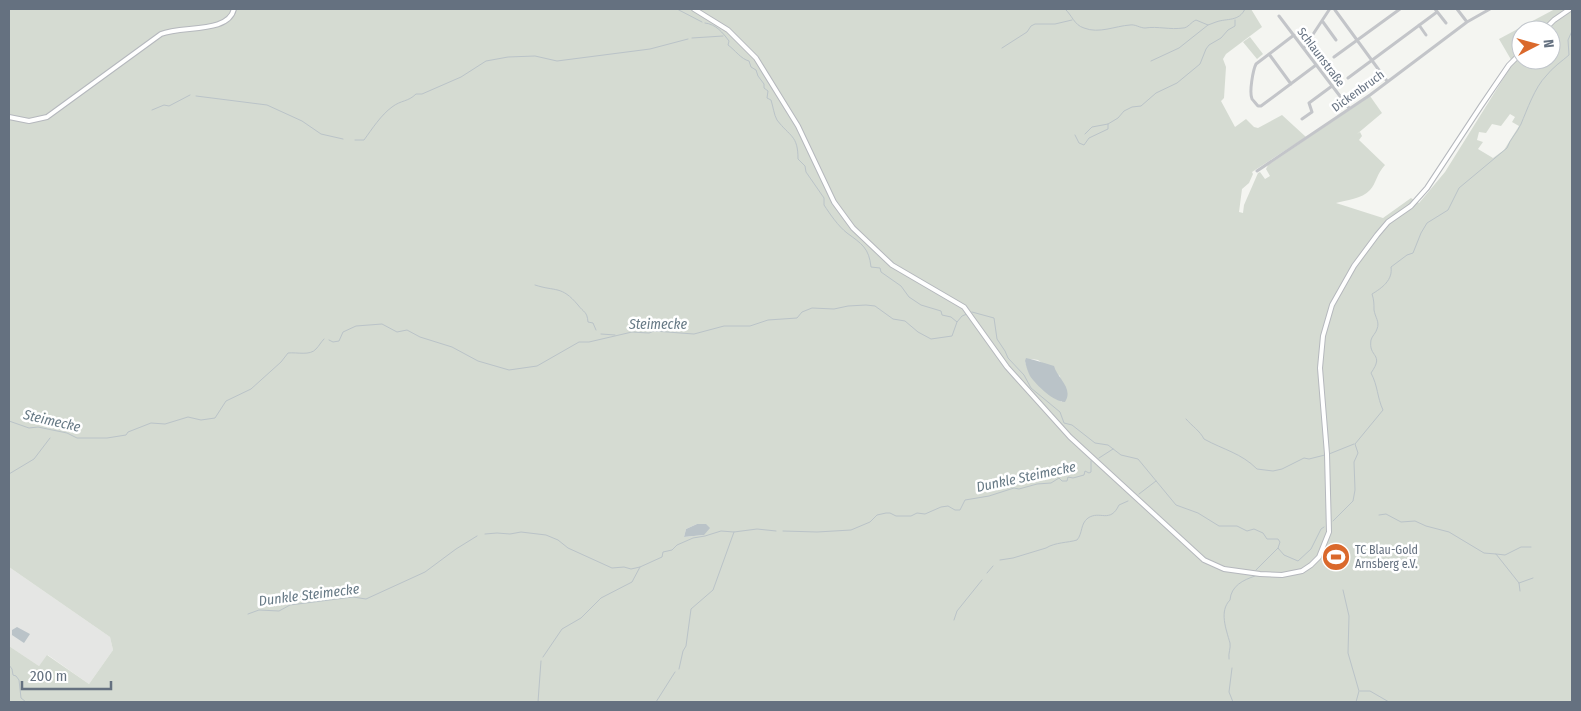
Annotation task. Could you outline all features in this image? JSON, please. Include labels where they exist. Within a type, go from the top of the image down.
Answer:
[{"type":"main road","points":[[9,117],[29,121],[47,117],[162,34],[175,29],[216,25],[229,19],[234,9]]},
{"type":"main road","points":[[694,9],[728,30],[756,58],[798,126],[834,202],[860,235],[892,265],[964,307],[1011,371],[1070,437],[1204,560],[1224,570],[1270,575],[1294,574],[1311,565],[1319,557],[1329,532],[1327,454],[1320,368],[1323,336],[1332,305],[1354,266],[1377,235],[1388,222],[1411,206],[1427,188],[1511,63]]},
{"type":"main road","points":[[1554,20],[1570,9]]},
{"type":"street","points":[[1334,57],[1400,9]]},
{"type":"street","points":[[1457,9],[1467,22]]},
{"type":"street","name":"Dickenbruch","points":[[1257,171],[1349,108],[1467,22],[1490,9]]},
{"type":"street","points":[[1304,48],[1323,22],[1328,10],[1335,10],[1387,80]]},
{"type":"street","points":[[1348,78],[1436,10],[1446,23]]},
{"type":"street","name":"Schlaunstraße","points":[[1279,16],[1349,108]]},
{"type":"street","points":[[1323,22],[1336,40]]},
{"type":"street","points":[[1419,25],[1426,35]]},
{"type":"street","points":[[1294,35],[1257,62],[1254,67],[1252,99],[1258,106],[1261,106],[1316,65]]},
{"type":"street","points":[[1269,54],[1291,84]]},
{"type":"street","points":[[1302,119],[1312,112],[1309,103],[1332,86]]},
{"type":"shaded area","points":[[9,9],[1251,9],[1262,27],[1226,54],[1223,59],[1226,67],[1224,98],[1221,101],[1235,127],[1246,119],[1254,127],[1258,128],[1282,115],[1306,137],[1252,172],[1249,183],[1242,189],[1239,212],[1243,213],[1244,205],[1258,173],[1260,172],[1265,179],[1270,176],[1266,169],[1268,165],[1370,96],[1382,113],[1357,134],[1360,132],[1362,136],[1359,140],[1385,165],[1372,188],[1367,193],[1336,203],[1383,218],[1411,198],[1419,203],[1445,172],[1511,66],[1511,70],[1561,70],[1561,20],[1534,20],[1555,9],[1572,9],[1572,702],[9,702],[9,646],[39,666],[47,655],[89,684],[113,650],[110,637],[9,567]],"holes":[[[1510,114],[1515,117],[1512,122],[1519,126],[1504,150],[1493,158],[1478,149],[1483,142],[1477,140],[1479,132],[1486,133],[1492,124],[1501,126]],[[1038,360],[1060,376],[1062,402],[1034,380],[1025,361]],[[1054,421],[1115,475],[1189,547],[1212,563],[1239,571],[1284,574],[1306,567],[1314,560],[1328,532],[1330,535],[1325,549],[1310,567],[1300,572],[1277,577],[1231,572],[1215,567],[1203,561],[1085,454]],[[697,524],[704,535],[684,537],[686,529]]]},
{"type":"shaded area","points":[[1511,33],[1511,60],[1499,39]]},
{"type":"shaded area","points":[[1250,37],[1263,54],[1257,59],[1243,42]]},
{"type":"shaded area","points":[[1026,358],[1054,366],[1068,392],[1065,402],[1051,396],[1033,380],[1027,369]]},
{"type":"shaded area","points":[[697,524],[706,524],[710,528],[704,535],[684,537],[686,529]]},
{"type":"shaded area","points":[[9,567],[110,637],[113,650],[89,684],[48,655],[39,666],[9,646]]},
{"type":"shaded area","points":[[17,627],[30,634],[24,643],[12,635],[12,630]]},
{"type":"waterway","points":[[677,9],[702,22]]},
{"type":"waterway","points":[[1065,9],[1075,22],[1081,27],[1090,30],[1132,25],[1145,28],[1185,28],[1196,20],[1208,25],[1236,18],[1245,9]]},
{"type":"waterway","points":[[1002,48],[1027,32],[1035,24],[1055,24],[1072,20]]},
{"type":"waterway","points":[[1085,134],[1092,127],[1108,124],[1118,118],[1124,111],[1132,107],[1141,106],[1156,93],[1177,83],[1200,64],[1209,45],[1235,26],[1235,20]]},
{"type":"waterway","points":[[705,23],[719,29],[729,41],[728,45],[749,61],[751,67],[756,70],[764,84],[764,88],[768,91],[767,98],[771,100],[777,120],[795,141],[798,159],[805,166],[806,172],[824,198],[824,205],[840,227],[864,247],[869,255],[871,267],[880,268],[881,272],[901,286],[909,297],[921,305],[941,311],[942,315],[951,317],[957,322],[962,316],[967,314]]},
{"type":"waterway","points":[[1151,61],[1179,48],[1208,25]]},
{"type":"waterway","points":[[1333,521],[1353,501],[1355,490],[1354,462],[1358,453],[1355,444],[1383,410],[1371,373],[1376,362],[1371,340],[1378,324],[1372,294],[1389,280],[1391,267],[1407,255],[1413,253],[1427,223],[1448,210],[1459,188],[1507,148],[1538,86],[1551,70],[1569,55],[1568,40],[1572,31]]},
{"type":"waterway","points":[[692,38],[723,36]]},
{"type":"waterway","points":[[355,140],[364,140],[380,118],[395,105],[416,94],[422,94],[461,77],[486,61],[508,57],[535,56],[557,61],[650,49],[688,39]]},
{"type":"waterway","points":[[152,110],[164,105],[169,106],[190,95]]},
{"type":"waterway","points":[[196,96],[267,105],[302,121],[321,134],[343,139]]},
{"type":"waterway","points":[[1075,135],[1079,143],[1084,145],[1089,138],[1108,129],[1108,124]]},
{"type":"waterway","points":[[535,285],[567,294],[585,312],[588,322],[593,323],[596,330]]},
{"type":"waterway","name":"Steimecke","points":[[329,340],[333,342],[339,341],[343,332],[356,326],[382,324],[397,332],[407,330],[420,337],[452,347],[478,361],[509,370],[537,366],[579,342],[589,342],[632,332],[649,333],[654,331],[694,334],[724,326],[750,326],[768,320],[797,318],[802,312],[812,308],[834,309],[848,306],[875,306],[893,319],[905,321],[918,332],[931,339],[952,336],[957,322]]},
{"type":"waterway","points":[[972,312],[994,318],[997,339],[1008,358],[1024,375],[1031,388],[1060,412],[1064,423],[1072,425],[1095,443],[1108,445],[1121,455],[1138,459],[1176,505],[1198,513],[1219,526],[1237,526],[1247,531],[1254,529],[1263,533],[1267,539],[1278,539],[1280,542],[1278,548],[1284,555],[1298,561],[1311,549],[1321,529],[1324,527]]},
{"type":"waterway","name":"Steimecke","points":[[601,334],[615,335]]},
{"type":"waterway","name":"Steimecke","points":[[9,421],[29,428],[38,427],[67,433],[77,438],[107,438],[126,435],[128,432],[151,423],[165,424],[188,417],[201,420],[215,418],[226,401],[251,389],[281,362],[288,353],[313,351],[324,339]]},
{"type":"waterway","points":[[1186,419],[1204,439],[1238,455],[1257,469],[1273,471],[1282,469],[1304,458],[1309,459],[1325,455]]},
{"type":"waterway","points":[[9,474],[34,459],[50,438]]},
{"type":"waterway","points":[[1329,454],[1354,444]]},
{"type":"waterway","name":"Dunkle Steimecke","points":[[1099,458],[1113,449]]},
{"type":"waterway","name":"Dunkle Steimecke","points":[[783,531],[851,530],[870,522],[877,515],[886,513],[896,516],[911,516],[917,513],[925,514],[948,506],[955,510],[960,510],[965,500],[989,496],[1014,488],[1019,489],[1037,484],[1051,483],[1059,478],[1062,481],[1067,481],[1068,477],[1073,478],[1084,475],[1085,471],[1091,472],[1091,461]]},
{"type":"waterway","points":[[1139,494],[1156,481]]},
{"type":"waterway","points":[[1000,560],[1077,540],[1085,520],[1092,516],[1112,514],[1119,505],[1128,501]]},
{"type":"waterway","points":[[1379,515],[1386,514],[1401,522],[1415,521],[1449,532],[1484,553],[1496,554],[1519,583],[1520,591]]},
{"type":"waterway","name":"Dunkle Steimecke","points":[[485,534],[521,532],[546,535],[558,540],[568,548],[612,568],[624,567],[631,569],[662,557],[663,552],[672,550],[677,545],[693,538],[721,531],[734,532],[757,529],[776,531]]},
{"type":"waterway","points":[[679,669],[686,646],[691,609],[713,590],[734,532]]},
{"type":"waterway","name":"Dunkle Steimecke","points":[[248,614],[259,610],[279,611],[290,605],[353,597],[366,599],[425,572],[477,536]]},
{"type":"waterway","points":[[1496,554],[1505,555],[1521,547],[1531,547]]},
{"type":"waterway","points":[[1256,570],[1278,548]]},
{"type":"waterway","points":[[987,573],[993,566]]},
{"type":"waterway","points":[[543,657],[562,629],[581,618],[601,598],[632,582],[640,567]]},
{"type":"waterway","points":[[1229,659],[1230,645],[1224,620],[1225,609],[1235,587],[1255,576]]},
{"type":"waterway","points":[[1519,583],[1533,578]]},
{"type":"waterway","points":[[954,620],[957,611],[982,580]]},
{"type":"waterway","points":[[1343,590],[1349,616],[1348,653],[1359,691],[1356,702]]},
{"type":"waterway","points":[[538,702],[541,661]]},
{"type":"waterway","points":[[9,665],[13,675],[19,680],[21,698],[26,702]]},
{"type":"waterway","points":[[1232,668],[1229,692],[1233,702]]},
{"type":"waterway","points":[[656,702],[675,672]]},
{"type":"waterway","points":[[1360,691],[1370,691],[1389,702]]},
{"type":"place","name":"TC Blau-Gold Arnsberg e.V.","points":[[1336,557]]}]
